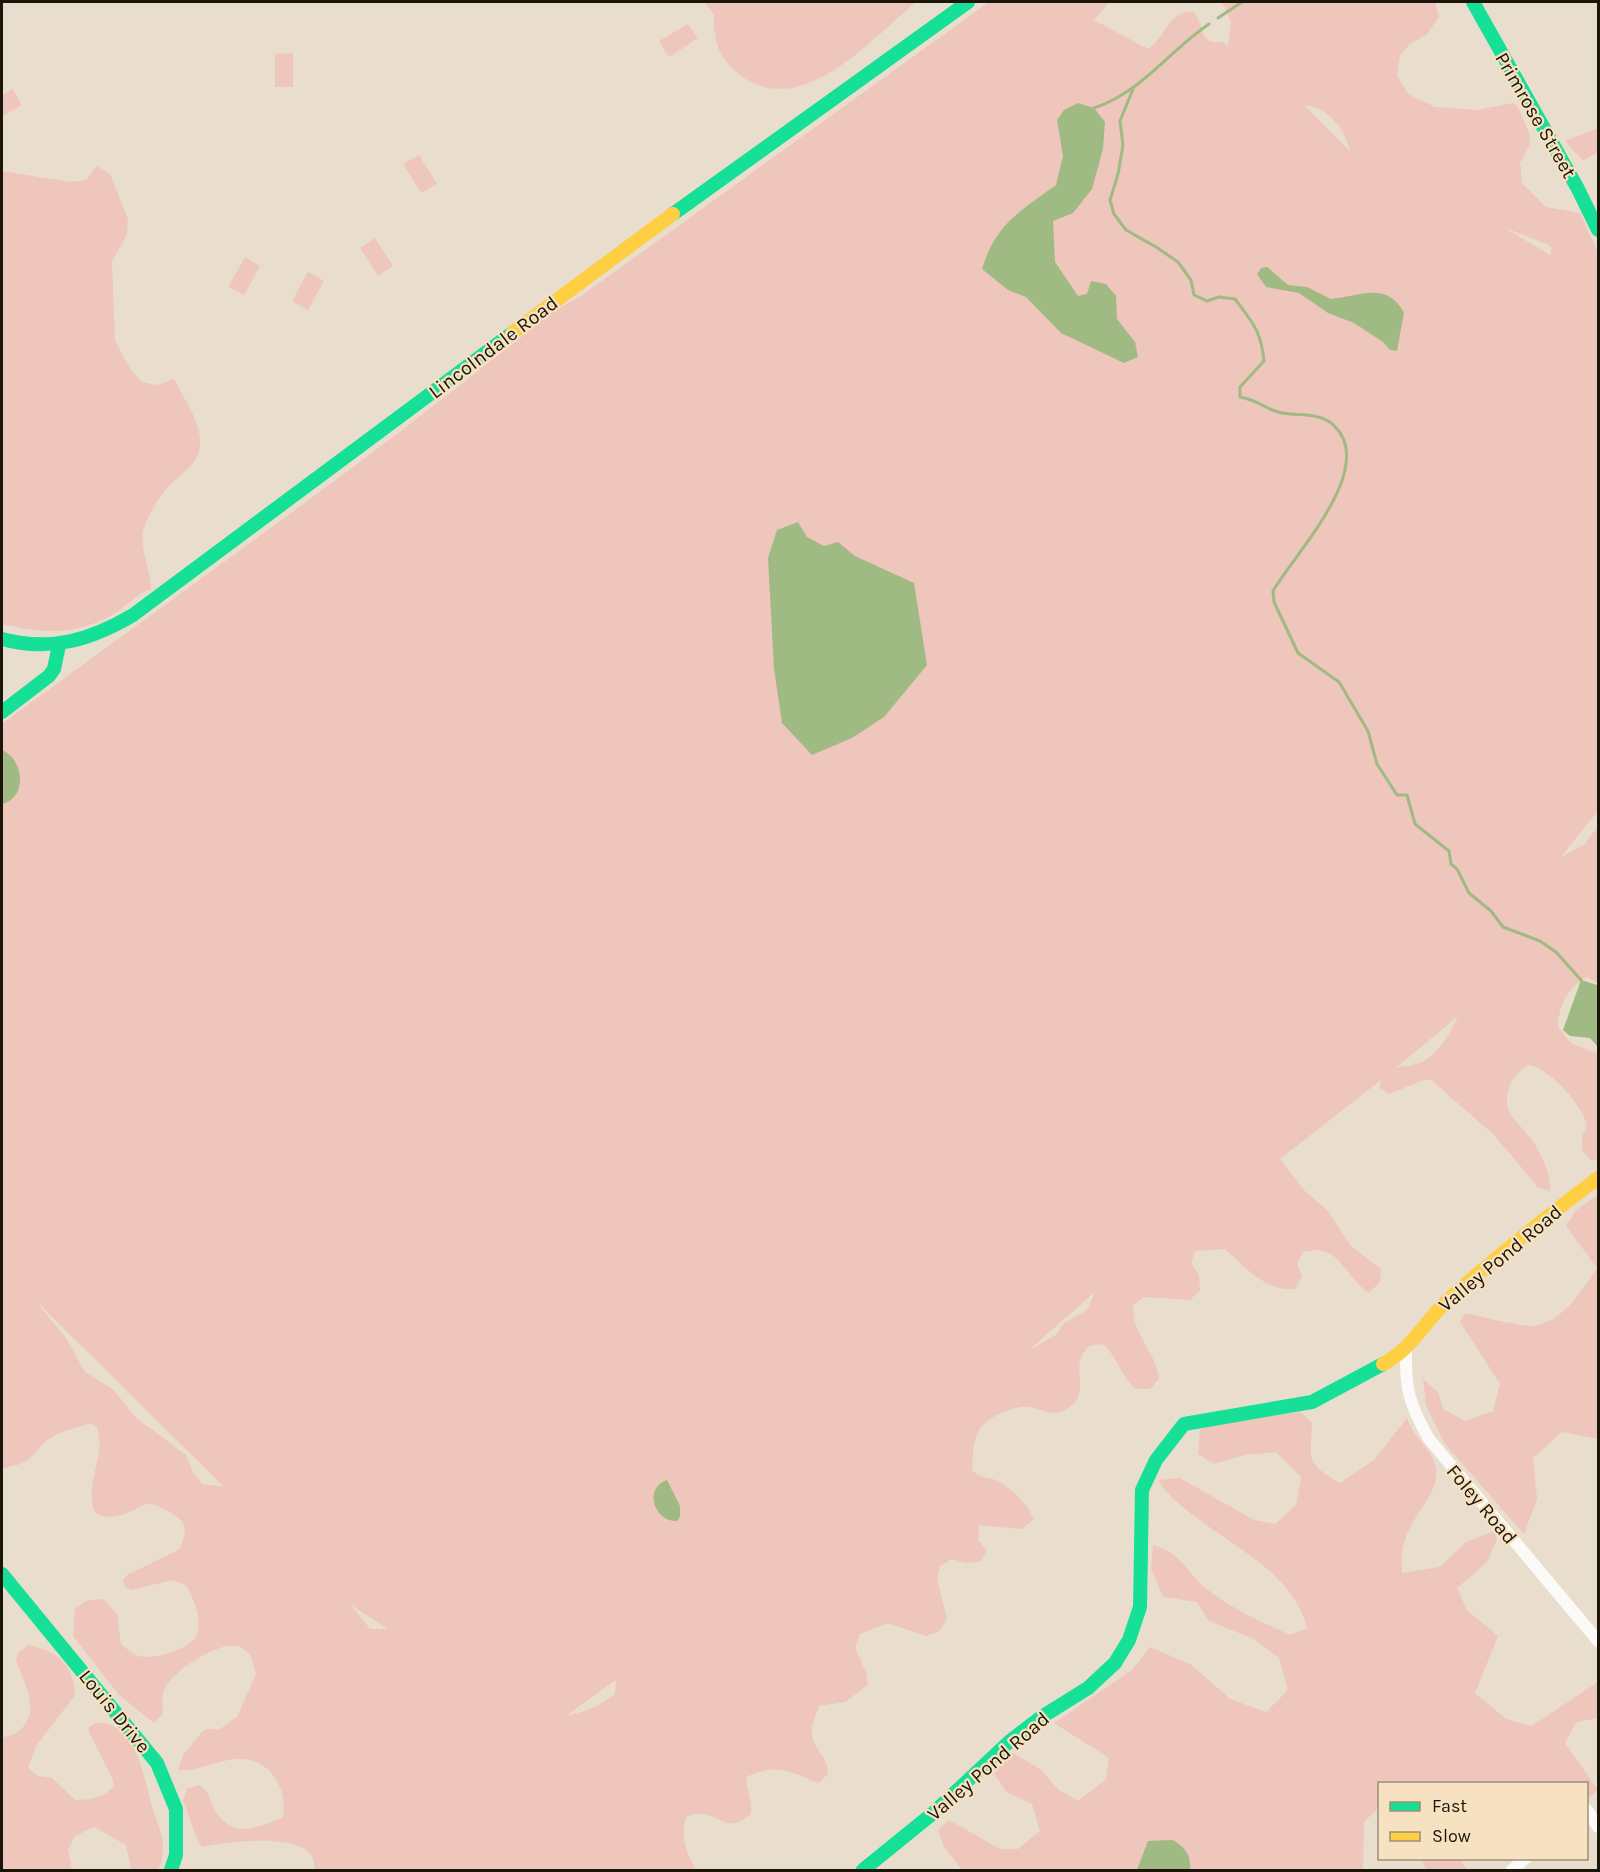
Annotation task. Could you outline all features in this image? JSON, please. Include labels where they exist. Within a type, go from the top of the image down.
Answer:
[{"type":"street","name":"Lincolndale Road","points":[[2,639],[27,645],[59,645],[98,634],[150,603],[644,235],[969,2]]},
{"type":"street","name":"Primrose Street","points":[[1473,2],[1599,230]]},
{"type":"street","points":[[2,712],[49,676],[54,669],[59,645]]},
{"type":"street","name":"Valley Pond Road","points":[[863,1870],[932,1814],[1010,1742],[1040,1718],[1088,1688],[1115,1663],[1129,1640],[1140,1606],[1142,1490],[1156,1460],[1184,1424],[1312,1402],[1400,1355],[1435,1312],[1471,1279],[1527,1232],[1599,1178]]},
{"type":"street","name":"Foley Road","points":[[1406,1349],[1406,1376],[1411,1408],[1429,1439],[1599,1641]]},
{"type":"street","name":"Louis Drive","points":[[2,1574],[141,1740],[157,1763],[176,1809],[176,1855],[171,1870]]},
{"type":"street","points":[[1588,1812],[1599,1827]]},
{"type":"street","points":[[1512,1870],[1524,1860]]},
{"type":"shaded area","points":[[704,2],[916,2],[857,54],[834,70],[810,82],[787,89],[763,87],[740,75],[727,63],[716,41],[714,15]]},
{"type":"shaded area","points":[[989,2],[1109,2],[1094,20],[1148,49],[1173,19],[1186,12],[1194,12],[1206,38],[1210,41],[1223,42],[1228,47],[1231,22],[1222,2],[1435,2],[1439,17],[1426,35],[1409,45],[1400,56],[1397,76],[1408,94],[1435,107],[1477,110],[1513,103],[1518,107],[1529,132],[1530,145],[1520,163],[1522,183],[1546,207],[1580,213],[1598,252],[1598,811],[1560,858],[1585,844],[1598,826],[1598,983],[1587,977],[1574,986],[1562,1005],[1558,1027],[1571,1043],[1598,1054],[1598,1159],[1591,1160],[1582,1150],[1582,1137],[1587,1125],[1572,1098],[1556,1080],[1530,1065],[1519,1072],[1511,1082],[1507,1094],[1508,1108],[1540,1154],[1547,1169],[1550,1191],[1538,1187],[1493,1134],[1431,1080],[1424,1080],[1389,1094],[1379,1088],[1381,1080],[1280,1159],[1305,1191],[1328,1211],[1351,1246],[1381,1269],[1380,1282],[1369,1293],[1333,1256],[1316,1250],[1303,1252],[1297,1264],[1302,1276],[1295,1289],[1284,1289],[1275,1287],[1257,1277],[1225,1249],[1195,1251],[1191,1263],[1199,1275],[1200,1290],[1190,1300],[1144,1297],[1133,1306],[1136,1326],[1157,1369],[1159,1379],[1150,1389],[1135,1389],[1112,1354],[1102,1344],[1089,1346],[1081,1357],[1078,1397],[1068,1408],[1054,1413],[1028,1407],[1017,1408],[1001,1413],[985,1423],[974,1443],[972,1470],[982,1477],[998,1481],[1009,1488],[1023,1502],[1034,1519],[1022,1529],[979,1525],[978,1540],[987,1550],[980,1562],[965,1563],[952,1559],[940,1566],[937,1579],[947,1618],[940,1631],[926,1636],[887,1623],[860,1634],[855,1648],[866,1672],[868,1685],[845,1702],[819,1706],[812,1727],[813,1739],[826,1763],[828,1774],[818,1783],[782,1770],[766,1770],[746,1777],[751,1814],[743,1820],[731,1824],[702,1814],[687,1816],[684,1830],[685,1843],[696,1870],[314,1870],[312,1857],[303,1848],[288,1843],[250,1841],[202,1847],[183,1801],[187,1789],[199,1785],[202,1787],[219,1815],[226,1823],[234,1827],[242,1829],[261,1826],[283,1817],[284,1806],[279,1784],[266,1768],[257,1762],[234,1759],[193,1769],[178,1770],[183,1755],[202,1732],[207,1729],[220,1729],[237,1717],[256,1674],[250,1654],[238,1646],[230,1646],[210,1652],[188,1665],[166,1686],[162,1703],[163,1713],[154,1723],[119,1695],[73,1636],[75,1608],[86,1601],[103,1599],[117,1614],[121,1644],[136,1655],[151,1657],[170,1653],[188,1645],[194,1639],[199,1621],[186,1585],[172,1580],[131,1590],[125,1587],[123,1580],[127,1575],[180,1549],[185,1531],[183,1524],[170,1512],[149,1503],[116,1516],[109,1517],[95,1513],[92,1492],[98,1460],[99,1438],[97,1427],[91,1423],[54,1436],[23,1463],[2,1468],[2,724],[349,470],[552,312],[581,296]],"holes":[[[1304,105],[1313,106],[1328,114],[1340,127],[1350,151]],[[1505,228],[1547,244],[1552,248],[1550,255]],[[1458,1016],[1437,1050],[1426,1060],[1396,1068]],[[1095,1292],[1087,1310],[1063,1324],[1056,1335],[1028,1351]],[[34,1299],[224,1487],[203,1484],[194,1474],[186,1455],[135,1417],[114,1390],[85,1372],[66,1338]],[[351,1605],[386,1628],[370,1629]],[[616,1680],[615,1694],[592,1708],[567,1715]]]},
{"type":"shaded area","points":[[688,24],[698,38],[669,57],[659,41]]},
{"type":"shaded area","points":[[293,53],[293,87],[275,87],[275,54]]},
{"type":"shaded area","points":[[13,89],[22,105],[2,116],[2,95]]},
{"type":"shaded area","points":[[1078,103],[1094,108],[1105,122],[1103,149],[1092,189],[1073,213],[1053,221],[1055,262],[1078,296],[1087,294],[1091,281],[1106,284],[1116,296],[1117,319],[1135,342],[1138,357],[1124,363],[1061,333],[1026,297],[1008,290],[982,269],[994,241],[1010,220],[1056,185],[1063,156],[1057,120],[1064,110]]},
{"type":"shaded area","points":[[1598,128],[1598,152],[1583,161],[1565,141]]},
{"type":"shaded area","points":[[419,155],[437,184],[421,193],[403,164]]},
{"type":"shaded area","points":[[96,166],[110,174],[128,219],[127,234],[112,262],[115,341],[131,370],[142,382],[158,385],[174,379],[199,430],[200,447],[191,466],[166,490],[145,525],[143,548],[151,589],[98,622],[85,627],[44,631],[2,624],[2,171],[71,182],[87,180]]},
{"type":"shaded area","points":[[375,238],[393,266],[378,276],[360,248]]},
{"type":"shaded area","points":[[245,257],[260,266],[244,295],[228,287]]},
{"type":"shaded area","points":[[1267,267],[1288,285],[1307,287],[1331,299],[1371,293],[1389,297],[1404,313],[1397,351],[1390,350],[1383,342],[1354,323],[1328,313],[1299,293],[1266,287],[1257,274],[1261,268]]},
{"type":"shaded area","points":[[308,272],[324,281],[308,310],[292,301]]},
{"type":"shaded area","points":[[798,522],[807,537],[824,546],[838,542],[855,556],[914,583],[927,665],[884,717],[852,738],[812,755],[782,723],[774,669],[768,558],[777,530]]},
{"type":"shaded area","points":[[2,750],[15,761],[20,778],[16,794],[2,804]]},
{"type":"shaded area","points":[[1581,980],[1597,985],[1598,1047],[1590,1038],[1570,1036],[1563,1030]]},
{"type":"shaded area","points":[[1598,1195],[1598,1439],[1562,1432],[1533,1458],[1537,1499],[1524,1534],[1445,1444],[1426,1405],[1423,1379],[1438,1392],[1443,1409],[1465,1421],[1493,1411],[1500,1384],[1460,1322],[1465,1313],[1533,1326],[1549,1321],[1565,1309],[1579,1294],[1597,1268],[1566,1226],[1576,1210]]},
{"type":"shaded area","points":[[1301,1412],[1312,1423],[1312,1460],[1321,1471],[1340,1483],[1374,1460],[1407,1418],[1434,1461],[1436,1480],[1406,1537],[1402,1552],[1402,1573],[1440,1567],[1466,1542],[1494,1531],[1497,1539],[1487,1562],[1457,1588],[1467,1610],[1498,1636],[1475,1693],[1506,1719],[1532,1726],[1598,1682],[1598,1718],[1576,1722],[1565,1743],[1598,1790],[1588,1798],[1588,1782],[1378,1782],[1378,1808],[1364,1822],[1363,1870],[962,1870],[943,1845],[938,1830],[949,1820],[1000,1849],[1018,1849],[1040,1831],[1032,1804],[1006,1792],[994,1773],[1013,1753],[1040,1769],[1059,1790],[1078,1801],[1106,1779],[1109,1758],[1054,1723],[1132,1670],[1150,1647],[1190,1664],[1230,1699],[1266,1712],[1288,1690],[1279,1658],[1254,1639],[1209,1621],[1197,1602],[1163,1597],[1151,1569],[1153,1545],[1170,1552],[1207,1589],[1247,1615],[1290,1635],[1307,1628],[1300,1610],[1278,1579],[1263,1565],[1181,1506],[1166,1492],[1158,1480],[1180,1478],[1254,1520],[1275,1524],[1296,1505],[1301,1477],[1276,1452],[1245,1455],[1214,1464],[1198,1454],[1200,1430],[1216,1421]]},
{"type":"shaded area","points":[[667,1480],[680,1506],[680,1517],[677,1521],[662,1516],[654,1504],[655,1490]]},
{"type":"shaded area","points":[[28,1645],[47,1651],[62,1661],[71,1676],[75,1695],[36,1746],[28,1768],[38,1776],[52,1778],[75,1800],[100,1796],[113,1787],[113,1780],[88,1730],[94,1724],[103,1723],[115,1727],[124,1734],[142,1768],[162,1835],[163,1852],[158,1870],[131,1870],[126,1845],[94,1827],[75,1836],[68,1849],[72,1870],[2,1870],[2,1737],[19,1731],[28,1720],[30,1703],[16,1660],[18,1653]]},
{"type":"shaded area","points":[[1173,1840],[1187,1852],[1190,1870],[1137,1870],[1148,1841]]},
{"type":"shaded area","points":[[1422,1860],[1460,1860],[1468,1870],[1426,1870]]},
{"type":"waterway","points":[[1218,18],[1242,2]]},
{"type":"waterway","points":[[1094,108],[1111,101],[1141,82],[1209,24]]},
{"type":"waterway","points":[[1133,89],[1120,121],[1123,145],[1118,174],[1110,200],[1114,214],[1126,230],[1178,262],[1191,280],[1194,295],[1207,301],[1219,297],[1235,299],[1251,321],[1261,342],[1264,361],[1240,387],[1240,397],[1278,412],[1325,419],[1344,440],[1346,461],[1341,484],[1314,532],[1273,591],[1274,602],[1298,653],[1339,682],[1368,731],[1377,764],[1397,795],[1407,795],[1415,824],[1449,851],[1451,864],[1457,869],[1469,893],[1491,911],[1503,927],[1540,941],[1557,953],[1581,980]]},
{"type":"traffic: fast","points":[[673,214],[968,2]]},
{"type":"traffic: fast","points":[[1473,2],[1578,189],[1598,230]]},
{"type":"traffic: fast","points":[[2,639],[37,644],[70,641],[102,631],[133,615],[512,333]]},
{"type":"traffic: fast","points":[[2,712],[49,676],[54,669],[59,645]]},
{"type":"traffic: fast","points":[[863,1870],[932,1814],[1010,1741],[1040,1718],[1088,1688],[1115,1663],[1129,1640],[1140,1607],[1142,1490],[1156,1460],[1184,1424],[1312,1402],[1383,1364]]},
{"type":"traffic: fast","points":[[2,1574],[157,1763],[176,1809],[176,1855],[171,1870]]},
{"type":"traffic: slow","points":[[512,333],[673,214]]},
{"type":"traffic: slow","points":[[1383,1364],[1402,1351],[1440,1308],[1466,1284],[1559,1207],[1598,1178]]}]
